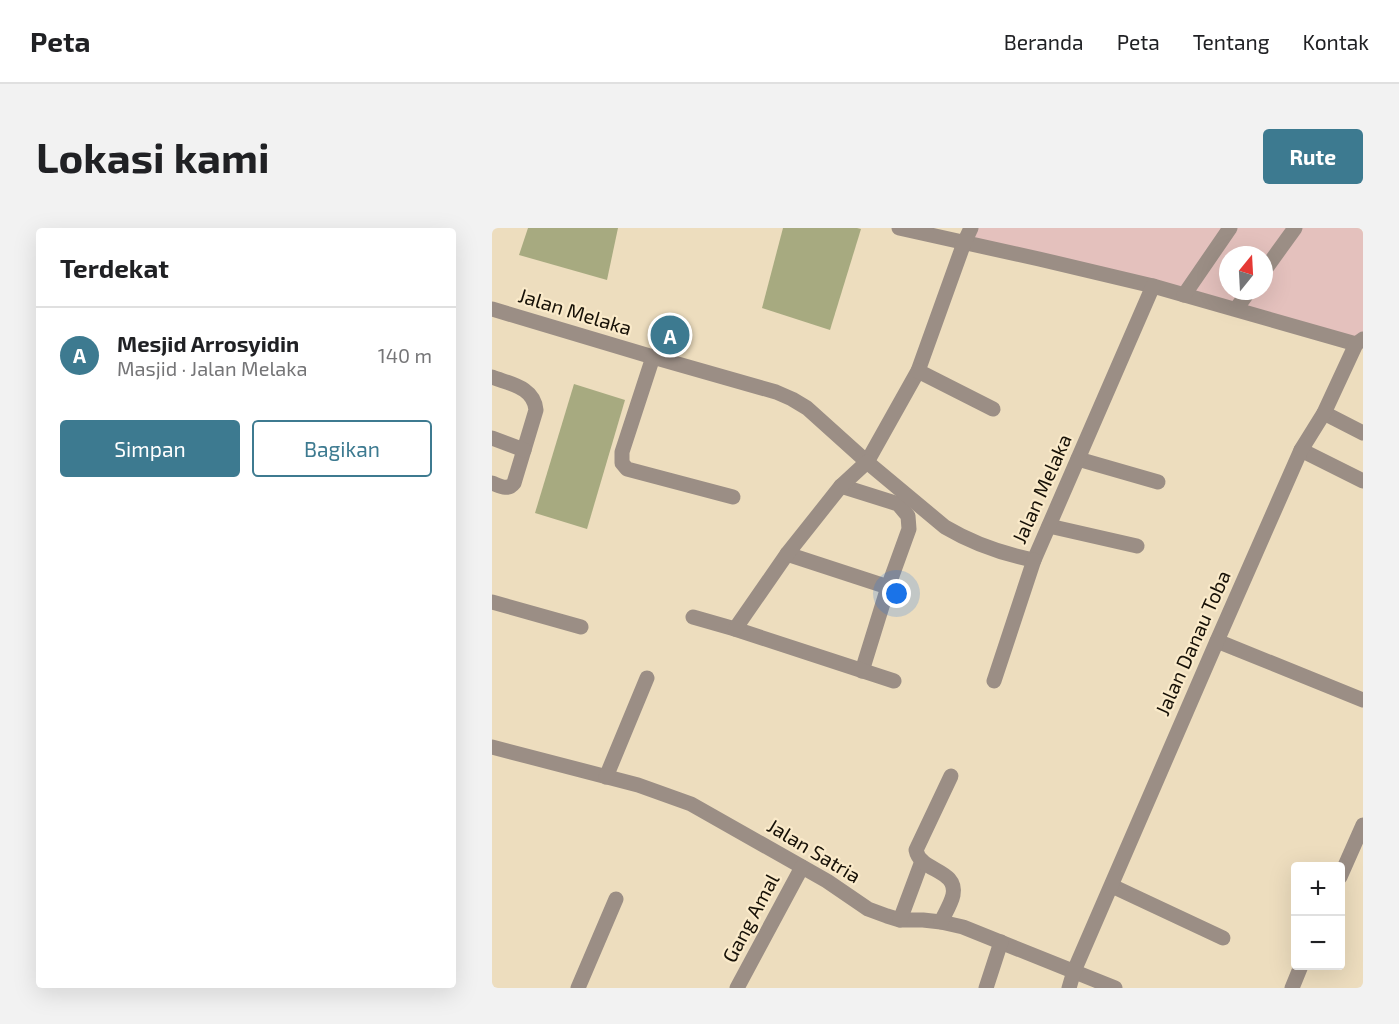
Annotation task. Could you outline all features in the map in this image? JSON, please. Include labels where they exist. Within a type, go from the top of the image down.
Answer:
[{"type":"street","points":[[899,228],[1153,286],[1360,341]]},
{"type":"street","points":[[735,629],[787,554],[841,486],[867,462],[918,371],[971,228]]},
{"type":"street","points":[[1184,295],[1230,228]]},
{"type":"street","points":[[1273,259],[1295,228]]},
{"type":"street","name":"Jalan Melaka","points":[[492,309],[776,392],[792,399],[807,408],[945,527],[973,541],[1034,561],[1153,286]]},
{"type":"street","points":[[1236,309],[1242,300]]},
{"type":"street","name":"Jalan Danau Toba","points":[[1069,988],[1074,971],[1301,450],[1324,412],[1360,341]]},
{"type":"street","points":[[653,357],[622,452],[622,463],[627,469],[733,497]]},
{"type":"street","points":[[918,371],[993,410]]},
{"type":"street","points":[[492,377],[526,390],[535,402],[536,410],[517,474],[511,486],[508,488],[492,483]]},
{"type":"street","points":[[1324,412],[1363,433]]},
{"type":"street","points":[[492,438],[524,450]]},
{"type":"street","points":[[1301,450],[1363,481]]},
{"type":"street","points":[[1078,459],[1158,482]]},
{"type":"street","points":[[841,486],[898,504],[908,516],[909,529],[862,671]]},
{"type":"street","points":[[1049,526],[1137,546]]},
{"type":"street","points":[[787,554],[888,587]]},
{"type":"street","points":[[994,681],[1034,561]]},
{"type":"street","points":[[492,602],[581,627]]},
{"type":"street","points":[[693,617],[894,681]]},
{"type":"street","points":[[1217,640],[1363,700]]},
{"type":"street","points":[[606,777],[648,678]]},
{"type":"street","name":"Jalan Satria","points":[[492,747],[638,784],[691,804],[826,881],[868,909],[900,920],[941,922],[963,927],[1115,988]]},
{"type":"street","points":[[941,922],[952,898],[953,884],[947,876],[922,861],[916,850],[951,776]]},
{"type":"street","points":[[1345,868],[1363,825]]},
{"type":"street","points":[[900,920],[922,861]]},
{"type":"street","name":"Gang Amal","points":[[737,988],[802,867]]},
{"type":"street","points":[[1112,886],[1223,938]]},
{"type":"street","points":[[578,988],[616,899]]},
{"type":"street","points":[[986,988],[1001,942]]},
{"type":"street","points":[[1292,988],[1300,970]]},
{"type":"shaded area","points":[[964,228],[1363,228],[1363,333],[1357,338],[960,240]]},
{"type":"building","points":[[528,228],[618,228],[607,280],[519,255]]},
{"type":"building","points":[[783,228],[861,229],[830,330],[762,308]]},
{"type":"building","points":[[574,384],[625,400],[587,529],[535,513]]},
{"type":"place","name":"Mesjid Arrosyidin","points":[[670,335]]}]
